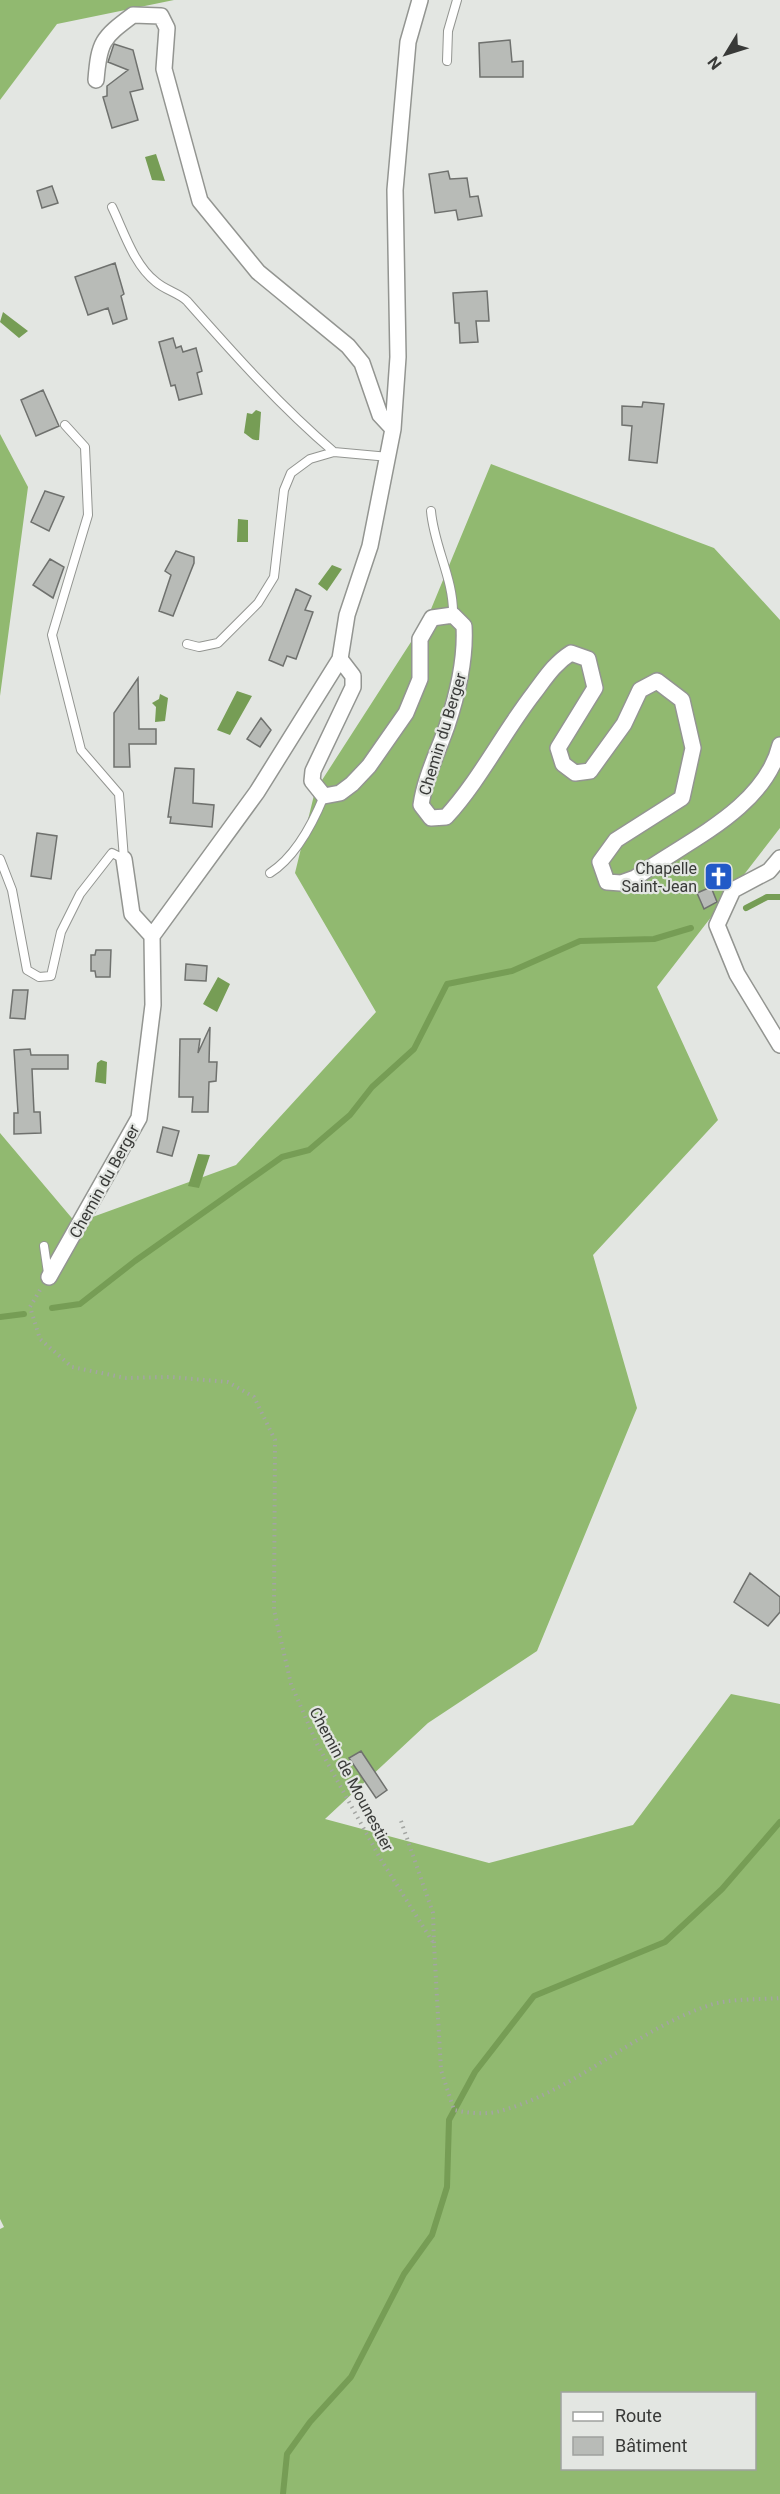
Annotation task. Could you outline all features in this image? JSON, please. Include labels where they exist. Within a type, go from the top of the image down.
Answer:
[{"type":"street","points":[[124,859],[132,914],[152,936],[257,792],[340,659],[347,615],[370,546],[393,429],[398,357],[395,190],[408,42],[420,0]]},
{"type":"street","points":[[96,80],[98,56],[106,35],[133,15],[161,16],[166,28],[164,69],[200,201],[258,272],[348,346],[362,363],[380,415],[393,429]]},
{"type":"street","points":[[340,659],[348,666],[353,687],[313,771],[312,781],[318,792],[324,796],[340,793],[352,784],[375,757],[406,713],[420,679],[420,639],[432,618],[453,615]]},
{"type":"street","name":"Chemin du Berger","points":[[453,615],[464,626],[466,656],[447,726],[423,788],[421,805],[432,818],[446,817],[464,798],[516,716],[559,660],[571,653],[588,659],[595,688],[558,748],[563,764],[575,773],[590,771],[624,724],[640,690],[657,681],[682,700],[693,748],[682,798],[616,840],[600,862],[607,882],[621,883],[634,878],[751,797],[778,755],[780,745]]},
{"type":"street","points":[[780,858],[774,868],[733,890],[717,925],[737,974],[780,1045]]},
{"type":"street","name":"Chemin du Berger","points":[[49,1277],[139,1118],[153,1005],[152,936]]},
{"type":"lane","points":[[447,61],[448,31],[457,0]]},
{"type":"lane","points":[[112,207],[135,257],[155,282],[185,299],[202,322],[292,417],[334,452]]},
{"type":"lane","points":[[65,425],[85,447],[88,515],[52,635],[81,750],[119,794],[124,859]]},
{"type":"lane","points":[[187,644],[199,647],[218,643],[258,603],[274,577],[284,490],[291,473],[310,459],[334,452],[389,457]]},
{"type":"lane","points":[[431,511],[432,528],[453,597],[453,615]]},
{"type":"lane","points":[[270,873],[282,865],[316,817],[324,796]]},
{"type":"lane","points":[[0,859],[12,890],[27,970],[39,977],[51,976],[61,932],[80,894],[112,852],[124,859]]},
{"type":"lane","points":[[44,1246],[49,1277]]},
{"type":"path","name":"Chemin de Mounestier","points":[[49,1277],[30,1307],[40,1339],[72,1367],[126,1378],[171,1377],[228,1382],[254,1397],[275,1440],[274,1610],[291,1684],[317,1744],[380,1858],[434,1944],[441,2070],[446,2092],[454,2110],[467,2113],[498,2112],[544,2094],[631,2042],[709,2005],[780,1998]]},
{"type":"path","points":[[401,1821],[434,1913],[434,1944]]},
{"type":"shaded area","points":[[0,0],[174,0],[57,24],[0,100]]},
{"type":"shaded area","points":[[156,154],[165,181],[152,180],[145,157]]},
{"type":"shaded area","points":[[3,312],[28,331],[19,338],[0,322]]},
{"type":"shaded area","points":[[256,410],[261,412],[259,440],[252,439],[244,433],[247,413],[252,414]]},
{"type":"shaded area","points":[[0,434],[28,487],[0,696]]},
{"type":"shaded area","points":[[491,464],[714,548],[780,620],[780,828],[657,987],[718,1120],[593,1255],[637,1408],[537,1651],[428,1723],[325,1819],[489,1863],[633,1825],[731,1694],[780,1704],[780,2494],[0,2494],[0,2229],[4,2227],[0,2219],[0,1133],[76,1223],[236,1165],[376,1012],[295,873],[315,791],[429,614]]},
{"type":"shaded area","points":[[238,519],[248,520],[248,542],[237,542]]},
{"type":"shaded area","points":[[332,565],[342,569],[327,591],[318,584]]},
{"type":"shaded area","points":[[237,691],[252,696],[230,735],[217,730]]},
{"type":"shaded area","points":[[160,694],[168,698],[165,721],[155,722],[156,707],[152,703],[159,699]]},
{"type":"shaded area","points":[[218,977],[230,984],[217,1012],[203,1004]]},
{"type":"shaded area","points":[[101,1060],[107,1062],[106,1084],[95,1082],[97,1063]]},
{"type":"shaded area","points":[[198,1154],[210,1155],[199,1188],[188,1186]]},
{"type":"building","points":[[510,40],[512,62],[523,61],[523,77],[480,77],[479,43]]},
{"type":"building","points":[[114,44],[133,50],[143,89],[130,92],[138,120],[112,128],[103,97],[107,96],[107,86],[128,70],[108,62]]},
{"type":"building","points":[[448,171],[450,179],[467,178],[470,197],[478,196],[482,216],[458,220],[456,210],[435,213],[429,174]]},
{"type":"building","points":[[52,186],[58,203],[42,208],[37,191]]},
{"type":"building","points":[[115,263],[124,294],[121,296],[127,319],[113,324],[108,308],[88,315],[75,277]]},
{"type":"building","points":[[487,291],[489,321],[476,321],[478,342],[460,343],[459,323],[455,323],[453,293]]},
{"type":"building","points":[[173,338],[176,348],[181,346],[183,352],[196,348],[202,371],[197,373],[202,394],[179,400],[175,385],[171,386],[159,342]]},
{"type":"building","points":[[43,390],[59,426],[36,436],[21,400]]},
{"type":"building","points":[[643,402],[664,404],[657,463],[629,460],[632,426],[622,425],[622,406],[642,407]]},
{"type":"building","points":[[45,491],[64,497],[49,531],[31,522]]},
{"type":"building","points":[[176,551],[194,557],[194,563],[173,616],[159,611],[171,575],[165,571]]},
{"type":"building","points":[[50,559],[64,567],[53,598],[33,585]]},
{"type":"building","points":[[296,589],[311,596],[305,610],[313,612],[296,659],[287,656],[283,666],[269,660]]},
{"type":"building","points":[[138,678],[139,729],[156,729],[156,744],[129,744],[130,767],[114,767],[114,713]]},
{"type":"building","points":[[261,718],[271,730],[260,747],[247,739]]},
{"type":"building","points":[[175,768],[194,769],[193,803],[214,805],[212,827],[170,823],[171,817],[168,817]]},
{"type":"building","points":[[37,833],[57,836],[51,879],[31,876]]},
{"type":"building","points":[[711,887],[717,902],[704,909],[697,893]]},
{"type":"building","points":[[96,950],[111,950],[110,977],[96,977],[95,971],[91,971],[91,955],[95,955]]},
{"type":"building","points":[[186,964],[207,966],[206,981],[185,980]]},
{"type":"building","points":[[13,990],[28,990],[25,1019],[10,1018]]},
{"type":"building","points":[[210,1027],[209,1062],[217,1062],[216,1081],[209,1082],[208,1112],[192,1112],[193,1097],[179,1097],[180,1039],[200,1039],[198,1053]]},
{"type":"building","points":[[30,1049],[31,1055],[68,1055],[68,1069],[32,1069],[34,1112],[40,1112],[41,1133],[14,1134],[14,1113],[18,1113],[14,1050]]},
{"type":"building","points":[[163,1127],[179,1131],[172,1156],[157,1152]]},
{"type":"building","points":[[750,1573],[780,1597],[780,1612],[768,1626],[734,1602]]},
{"type":"building","points":[[361,1751],[387,1790],[376,1798],[349,1758]]},
{"type":"waterway","points":[[746,908],[767,897],[780,897]]},
{"type":"waterway","points":[[52,1308],[80,1304],[135,1261],[282,1157],[309,1150],[350,1115],[372,1087],[414,1049],[447,984],[512,971],[580,941],[654,939],[691,928]]},
{"type":"waterway","points":[[0,1317],[24,1314]]},
{"type":"waterway","points":[[283,2494],[287,2454],[310,2422],[351,2377],[404,2274],[432,2235],[447,2187],[449,2120],[475,2072],[534,1996],[665,1942],[722,1889],[780,1822]]},
{"type":"place","name":"Chapelle Saint-Jean","points":[[718,877]]}]
